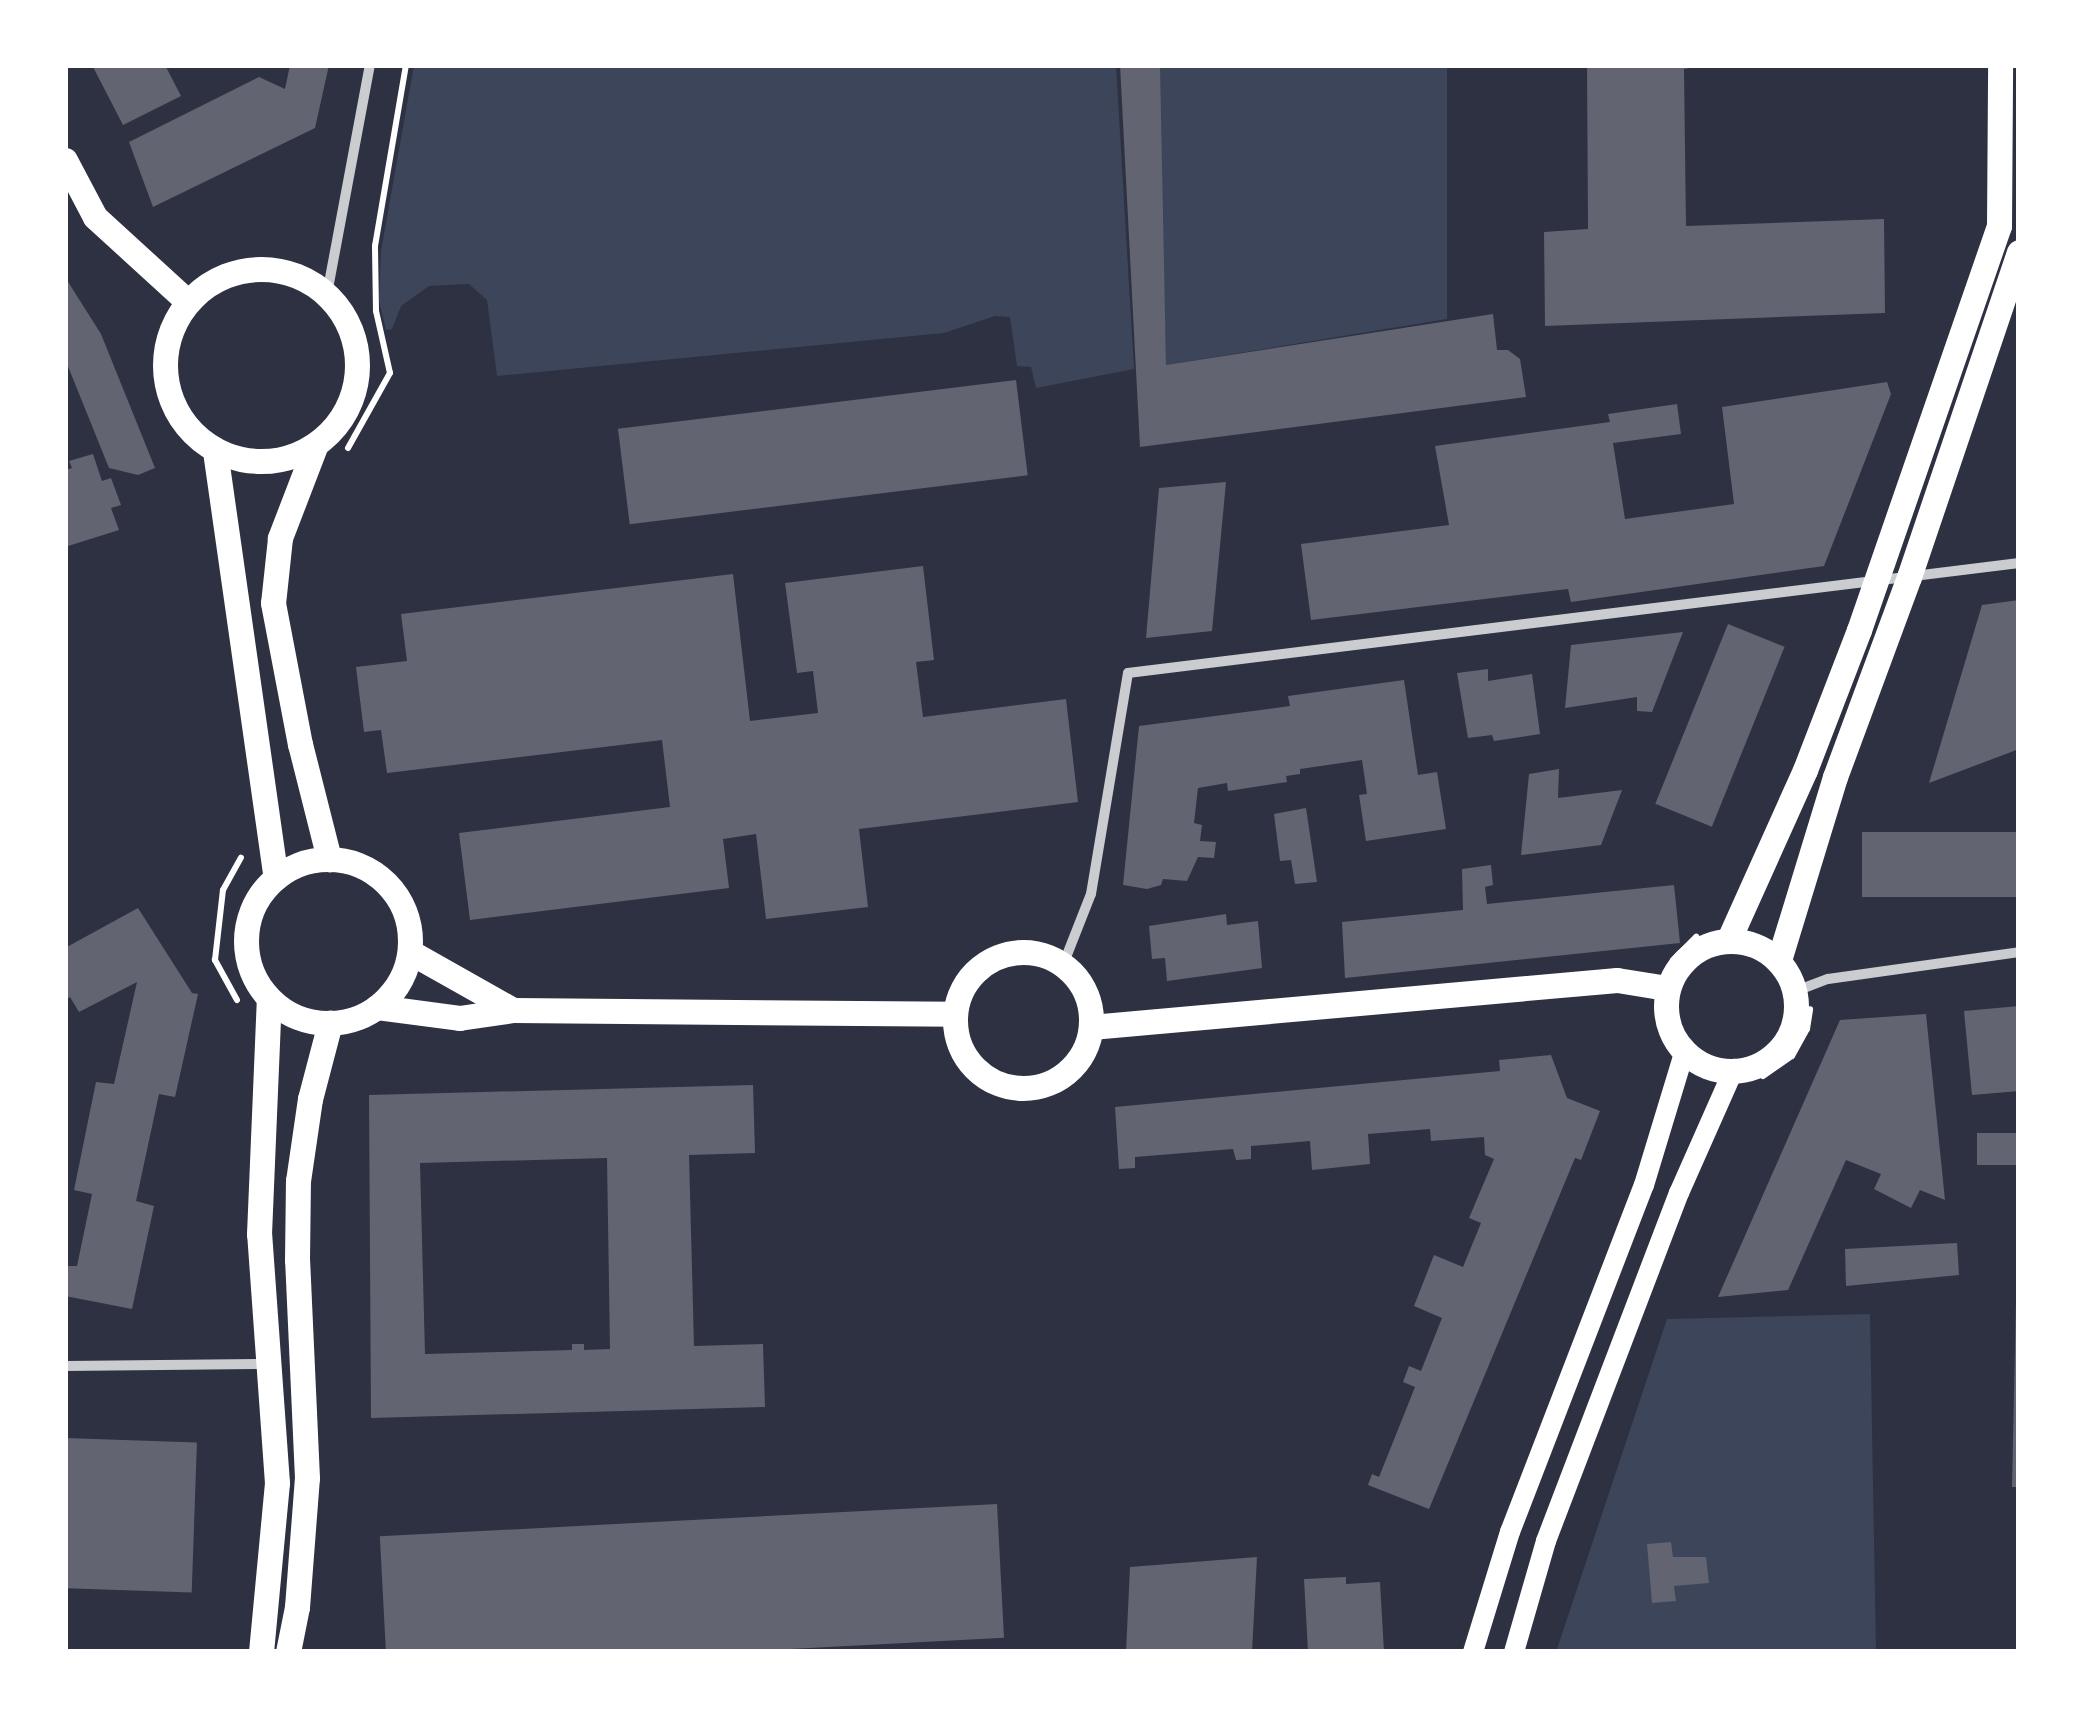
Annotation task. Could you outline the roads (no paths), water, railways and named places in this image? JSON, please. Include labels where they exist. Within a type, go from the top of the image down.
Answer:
[{"type":"main road","points":[[1728,940],[1805,770],[1877,580],[2000,226],[2000,65]]},
{"type":"main road","points":[[65,160],[95,217],[188,302]]},
{"type":"main road","points":[[1779,960],[1835,777],[1909,577],[2019,252]]},
{"type":"main road","points":[[270,269],[301,277],[326,294],[344,316],[356,342],[358,371],[351,399],[337,425],[316,444],[293,457],[267,462],[240,460],[215,450],[192,434],[176,411],[166,384],[165,355],[172,327],[188,302],[211,282],[240,271],[270,269]]},
{"type":"main road","points":[[316,444],[280,538],[273,603],[300,744],[329,859]]},
{"type":"main road","points":[[215,450],[276,878]]},
{"type":"main road","points":[[329,859],[365,868],[386,882],[400,902],[409,926],[410,952],[398,982],[377,1007],[355,1019],[330,1024],[297,1016],[269,998],[254,976],[247,950],[248,923],[258,898],[276,878],[292,868],[329,859]]},
{"type":"main road","points":[[1728,940],[1766,949],[1779,960],[1796,990],[1797,1012],[1791,1034],[1778,1052],[1761,1065],[1720,1071],[1684,1052],[1671,1034],[1665,1012],[1667,988],[1676,969],[1690,954],[1728,940]]},
{"type":"main road","points":[[410,952],[514,1010]]},
{"type":"main road","points":[[1018,952],[1042,954],[1063,964],[1080,982],[1090,1004],[1091,1027],[1084,1052],[1067,1073],[1044,1086],[1017,1089],[992,1081],[970,1064],[958,1041],[955,1014],[962,991],[976,972],[995,958],[1018,952]]},
{"type":"main road","points":[[1091,1027],[1617,980],[1667,988]]},
{"type":"main road","points":[[261,1652],[277,1483],[265,1364],[259,1234],[269,998]]},
{"type":"main road","points":[[377,1007],[460,1018],[514,1010],[955,1014]]},
{"type":"main road","points":[[288,1652],[307,1478],[297,1260],[298,1181],[310,1098],[330,1024]]},
{"type":"main road","points":[[1473,1652],[1510,1532],[1644,1185],[1684,1052]]},
{"type":"main road","points":[[1514,1652],[1546,1542],[1679,1193],[1734,1070]]},
{"type":"street","points":[[326,294],[370,65]]},
{"type":"street","points":[[1063,964],[1091,894],[1128,673],[2019,563]]},
{"type":"street","points":[[1796,990],[1828,979],[2019,952]]},
{"type":"street","points":[[65,1366],[265,1364]]}]
